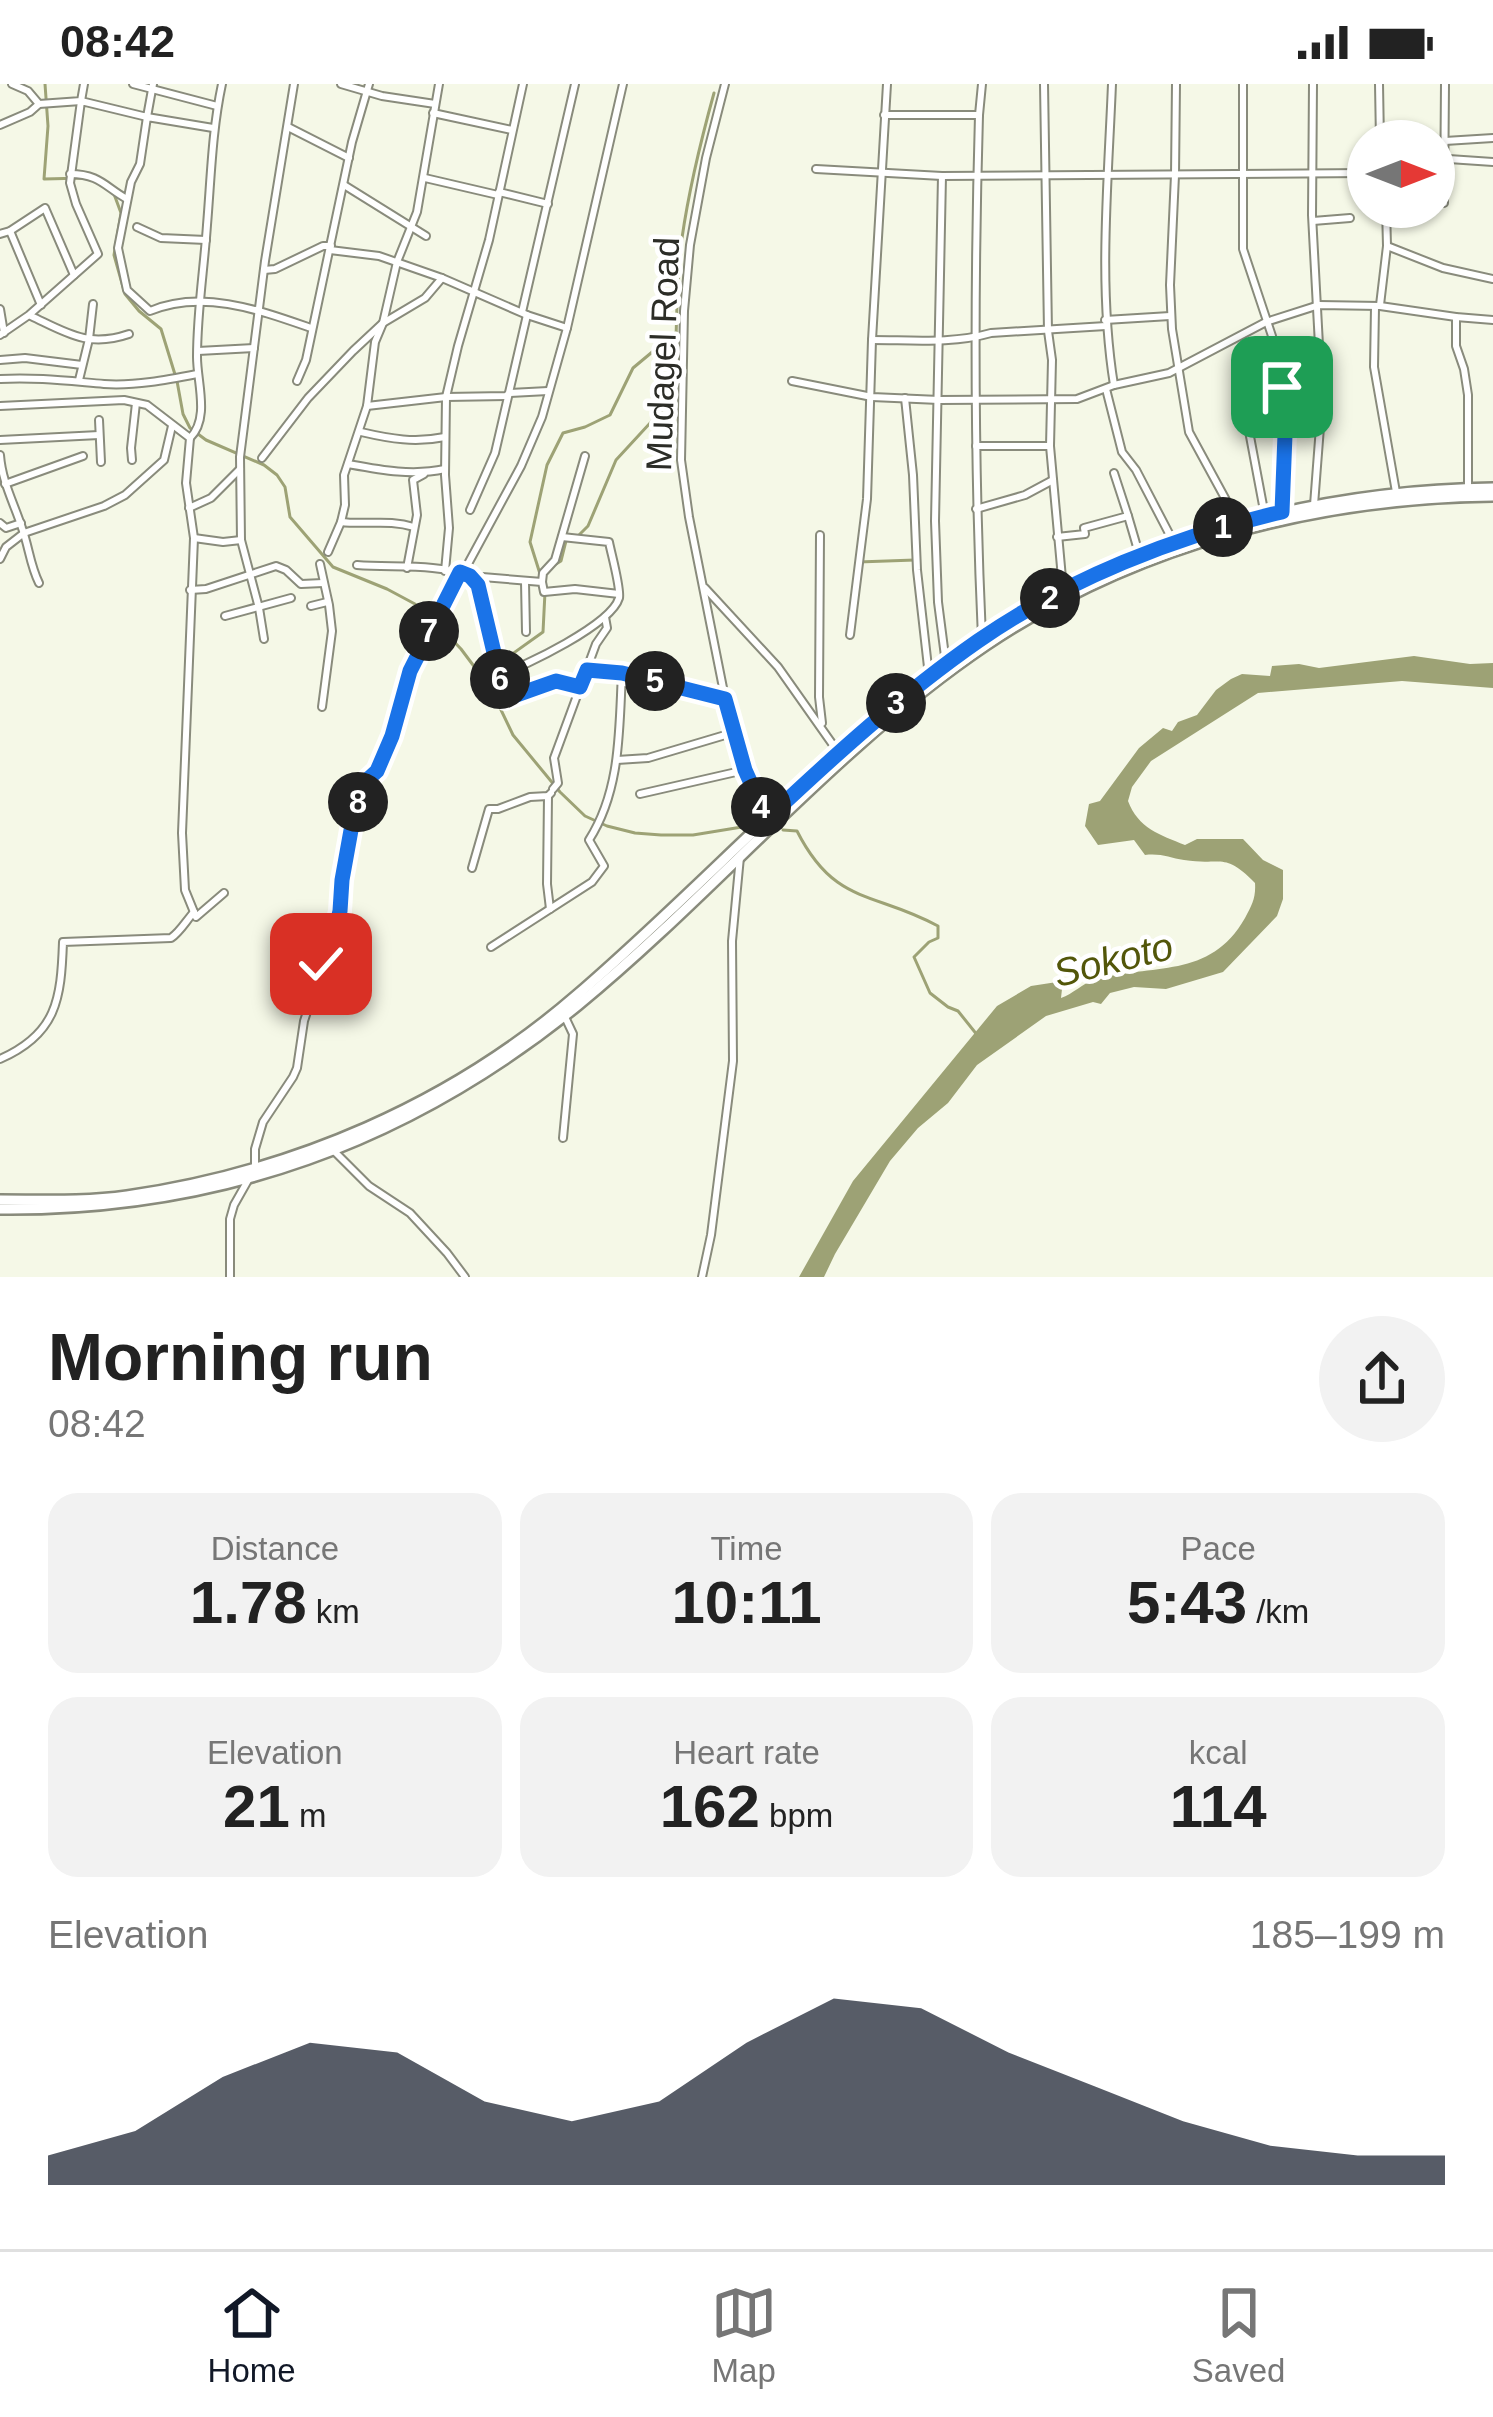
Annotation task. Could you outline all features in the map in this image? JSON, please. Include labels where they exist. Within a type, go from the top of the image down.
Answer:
[{"type":"main road","points":[[0,1205],[126,1196],[255,1168],[389,1120],[495,1058],[574,998],[838,752],[982,638],[1063,591],[1174,544],[1282,512],[1396,493],[1468,488],[1493,492]]},
{"type":"main road","points":[[0,1205],[124,1204],[190,1193],[246,1179],[390,1127],[486,1074],[564,1015],[905,705],[988,644],[1069,596],[1192,545],[1283,520],[1396,501],[1493,492]]},
{"type":"street","points":[[12,84],[44,103]]},
{"type":"street","points":[[2,334],[98,254],[70,178],[84,84]]},
{"type":"street","points":[[133,84],[218,106]]},
{"type":"street","points":[[222,84],[213,128],[198,303],[202,416],[194,434],[186,483],[194,538],[182,833],[184,890],[196,917],[224,893]]},
{"type":"street","points":[[264,639],[241,540],[240,469],[258,310],[294,84]]},
{"type":"street","points":[[341,84],[369,87],[382,96],[512,130]]},
{"type":"street","points":[[328,551],[341,522],[344,476],[367,406],[372,360],[424,177],[439,84]]},
{"type":"street","points":[[445,571],[449,528],[446,397],[489,240],[523,84]]},
{"type":"street","points":[[470,510],[495,453],[510,393],[574,84]]},
{"type":"street","points":[[230,1277],[230,1219],[238,1194],[255,1168],[263,1122],[297,1068],[304,1021],[340,911],[355,808],[392,736],[410,671],[521,466],[542,417],[568,328],[623,84]]},
{"type":"street","name":"Mudagel Road","points":[[725,84],[690,245],[680,460],[732,734],[767,819]]},
{"type":"street","points":[[850,635],[867,499],[886,84]]},
{"type":"street","points":[[982,84],[975,338],[982,638]]},
{"type":"street","points":[[1044,84],[1050,446],[1063,591]]},
{"type":"street","points":[[1112,84],[1105,323],[1110,387],[1122,452],[1174,544]]},
{"type":"street","points":[[1176,84],[1170,316],[1189,432],[1239,523]]},
{"type":"street","points":[[1243,84],[1243,249],[1267,322],[1286,409],[1282,512]]},
{"type":"street","points":[[1313,84],[1313,221],[1322,401],[1314,506]]},
{"type":"street","points":[[1378,84],[1380,120]]},
{"type":"street","points":[[1444,84],[1444,120]]},
{"type":"street","points":[[121,199],[140,164],[152,87]]},
{"type":"street","points":[[297,380],[306,360],[369,87]]},
{"type":"street","points":[[0,124],[44,103],[81,101],[213,128]]},
{"type":"street","points":[[884,115],[979,115]]},
{"type":"street","points":[[288,126],[349,158]]},
{"type":"street","points":[[1455,140],[1493,138]]},
{"type":"street","points":[[1455,160],[1493,162]]},
{"type":"street","points":[[816,169],[914,176],[1347,173]]},
{"type":"street","points":[[70,178],[86,174],[116,189],[125,222],[118,248],[127,290],[150,311],[183,300],[230,304],[311,328]]},
{"type":"street","points":[[942,176],[935,538],[946,664]]},
{"type":"street","points":[[424,177],[548,204]]},
{"type":"street","points":[[344,185],[426,236]]},
{"type":"street","points":[[0,234],[45,208],[74,275]]},
{"type":"street","points":[[1313,221],[1347,218]]},
{"type":"street","points":[[137,227],[161,238],[206,240]]},
{"type":"street","points":[[1387,228],[1374,367],[1396,493]]},
{"type":"street","points":[[10,231],[40,305]]},
{"type":"street","points":[[264,270],[323,246],[367,252],[568,328]]},
{"type":"street","points":[[1387,246],[1443,268],[1493,279]]},
{"type":"street","points":[[262,458],[322,383],[383,323],[424,298],[442,278]]},
{"type":"street","points":[[79,380],[93,304]]},
{"type":"street","points":[[793,381],[872,397],[1077,399],[1168,373],[1267,322],[1319,305],[1493,320]]},
{"type":"street","points":[[0,309],[2,334]]},
{"type":"street","points":[[29,315],[89,339],[105,342],[129,334]]},
{"type":"street","points":[[872,340],[975,338],[1170,316]]},
{"type":"street","points":[[1456,317],[1456,346],[1468,395],[1468,488]]},
{"type":"street","points":[[197,351],[254,348]]},
{"type":"street","points":[[0,361],[25,358],[82,365]]},
{"type":"street","points":[[0,379],[38,377],[106,384],[197,374]]},
{"type":"street","points":[[1265,516],[1249,431],[1257,398],[1283,390]]},
{"type":"street","points":[[367,406],[548,391]]},
{"type":"street","points":[[905,398],[929,678]]},
{"type":"street","points":[[0,406],[124,400],[147,405],[172,426],[194,434]]},
{"type":"street","points":[[132,460],[136,403]]},
{"type":"street","points":[[98,420],[101,462]]},
{"type":"street","points":[[0,523],[22,528],[104,506],[125,495],[164,460],[172,426]]},
{"type":"street","points":[[359,431],[409,442],[446,437]]},
{"type":"street","points":[[0,440],[99,435]]},
{"type":"street","points":[[975,446],[1050,446]]},
{"type":"street","points":[[0,455],[5,484],[39,583]]},
{"type":"street","points":[[5,484],[82,455]]},
{"type":"street","points":[[586,456],[555,560],[543,573],[544,592],[575,589],[619,594]]},
{"type":"street","points":[[348,464],[424,473],[445,469]]},
{"type":"street","points":[[188,508],[211,499],[240,469]]},
{"type":"street","points":[[1114,472],[1140,557]]},
{"type":"street","points":[[407,568],[417,515],[413,480],[424,473]]},
{"type":"street","points":[[976,509],[1017,498],[1053,480]]},
{"type":"street","points":[[1057,537],[1084,533],[1084,528],[1128,516]]},
{"type":"street","points":[[341,522],[386,520],[414,527]]},
{"type":"street","points":[[0,559],[22,528]]},
{"type":"street","points":[[820,535],[822,726]]},
{"type":"street","points":[[499,675],[575,639],[617,602],[609,542],[562,537]]},
{"type":"street","points":[[194,538],[241,540]]},
{"type":"street","points":[[320,564],[332,631],[322,707]]},
{"type":"street","points":[[190,590],[276,566],[301,584],[323,584]]},
{"type":"street","points":[[357,566],[542,582]]},
{"type":"street","points":[[464,574],[478,585],[505,699],[556,681],[580,687]]},
{"type":"street","points":[[525,581],[526,632]]},
{"type":"street","points":[[703,586],[778,667],[838,752]]},
{"type":"street","points":[[225,616],[291,598]]},
{"type":"street","points":[[311,606],[327,602]]},
{"type":"street","points":[[550,910],[547,884],[554,758],[596,644],[607,628],[605,617]]},
{"type":"street","points":[[587,670],[622,673],[725,699]]},
{"type":"street","points":[[491,947],[592,882],[604,866],[589,840],[608,803],[617,760],[622,673]]},
{"type":"street","points":[[617,760],[648,758],[732,734]]},
{"type":"street","points":[[640,794],[745,770]]},
{"type":"street","points":[[472,868],[488,809],[552,790]]},
{"type":"street","points":[[767,819],[781,818]]},
{"type":"street","points":[[702,1277],[733,1061],[732,941],[740,856]]},
{"type":"street","points":[[0,1059],[15,1053],[53,1016],[62,978],[63,942],[171,938],[194,912]]},
{"type":"street","points":[[563,1138],[573,1034],[564,1015]]},
{"type":"street","points":[[333,1150],[369,1186],[410,1213],[465,1277]]},
{"type":"shaded area","points":[[1414,656],[1493,663],[1493,688],[1402,681],[1258,693],[1151,761],[1128,801],[1138,818],[1185,845],[1197,839],[1243,839],[1263,860],[1283,870],[1283,899],[1277,916],[1223,972],[1166,989],[1134,987],[1110,993],[1101,1004],[1093,1002],[1046,1016],[977,1065],[948,1103],[890,1161],[824,1277],[799,1277],[853,1181],[997,1006],[1031,986],[1057,982],[1061,998],[1094,980],[1197,960],[1231,938],[1245,918],[1255,883],[1236,867],[1145,855],[1134,840],[1098,845],[1085,826],[1089,804],[1100,801],[1139,748],[1163,728],[1172,731],[1178,722],[1197,715],[1216,690],[1242,674],[1270,676],[1272,666],[1319,668]]},
{"type":"waterway","points":[[45,84],[44,179],[85,178]]},
{"type":"waterway","points":[[579,535],[588,526],[616,460],[675,396],[682,238],[714,93]]},
{"type":"waterway","points":[[114,194],[121,213],[114,255],[125,294],[161,329],[190,428],[277,475],[285,487],[290,517],[333,567],[415,604],[440,627],[491,689],[513,735],[585,816],[607,826],[661,835],[748,826]]},
{"type":"waterway","points":[[541,577],[530,542],[547,465],[563,433],[610,415],[633,368],[675,333]]},
{"type":"waterway","points":[[556,564],[566,541]]},
{"type":"waterway","points":[[858,562],[915,560]]},
{"type":"waterway","points":[[501,662],[543,632],[545,592]]},
{"type":"waterway","points":[[494,668],[496,692]]},
{"type":"waterway","points":[[783,830],[797,831],[811,855],[841,885],[938,926],[938,938],[914,957],[930,993],[958,1011],[978,1036]]},
{"type":"route","points":[[321,964],[340,911],[355,808],[392,736],[410,671],[460,572],[478,585],[505,699],[549,682],[580,687],[587,670],[622,673],[725,699],[732,734],[767,819],[881,715],[982,638],[1063,591],[1140,557],[1282,512],[1286,409],[1282,387]]},
{"type":"water label","name":"Sokoto","points":[[1113,959]]}]
